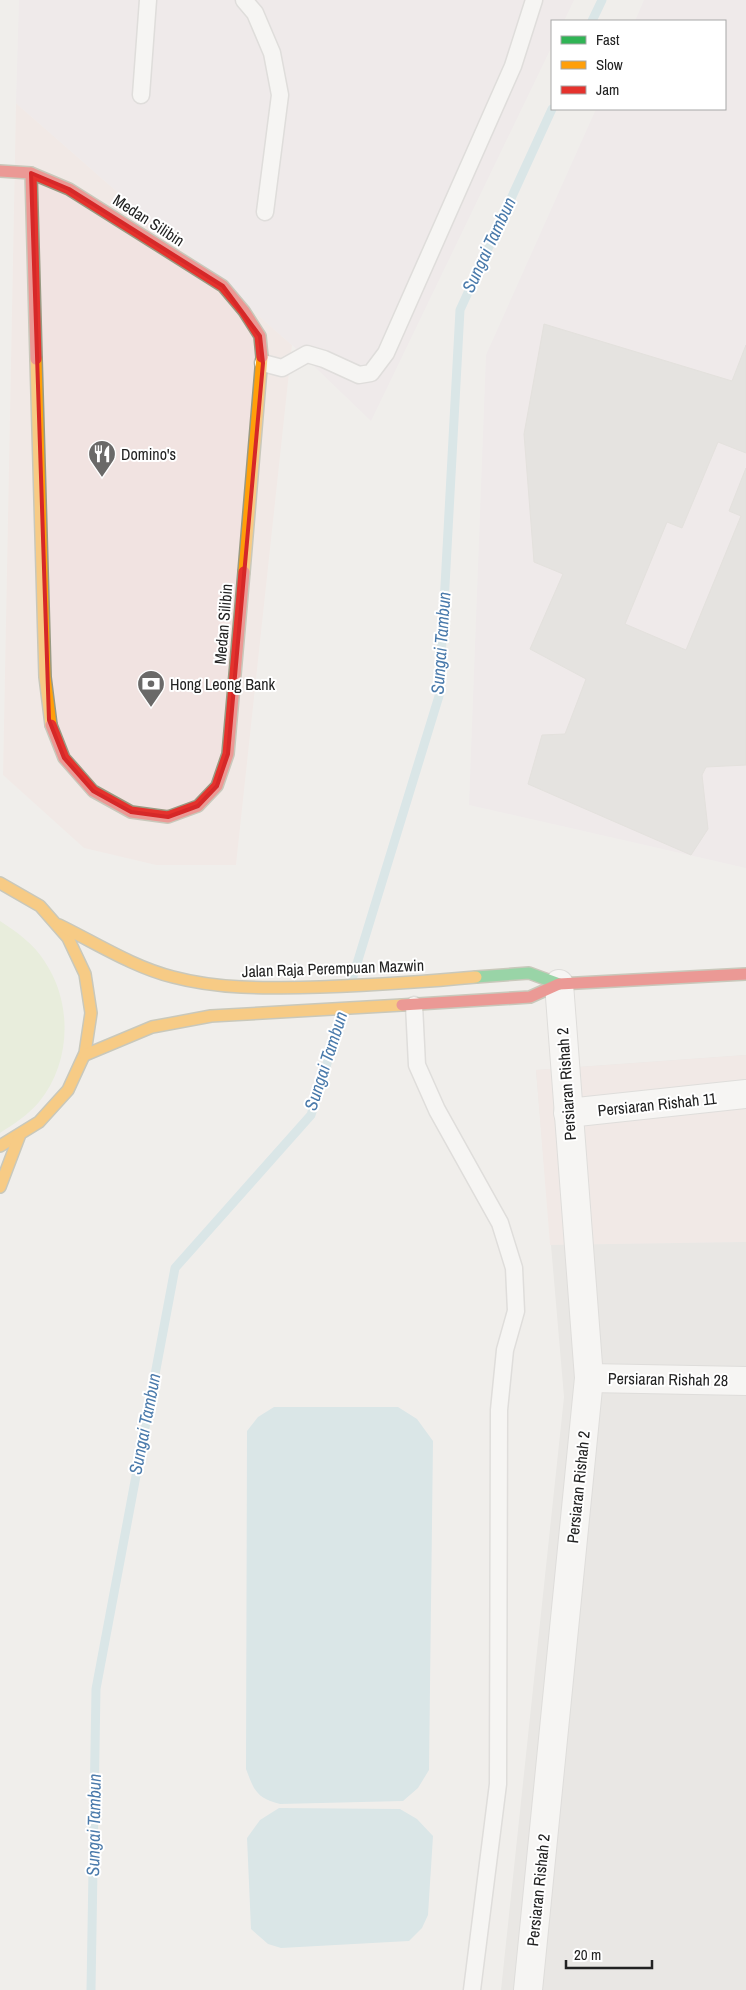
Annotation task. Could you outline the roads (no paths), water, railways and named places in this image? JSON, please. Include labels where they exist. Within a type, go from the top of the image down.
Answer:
[{"type":"main road","name":"Medan Silibin","points":[[0,171],[31,173],[69,189],[223,286],[244,311],[260,336],[263,363],[228,754],[217,786],[198,806],[168,818],[131,812],[92,791],[64,758],[49,720],[45,678],[31,173]]},
{"type":"main road","points":[[5,870],[19,892]]},
{"type":"main road","points":[[0,883],[19,892],[44,910],[71,943],[81,963],[90,997],[91,1020],[85,1055],[78,1075],[60,1102],[38,1125],[20,1137],[0,1146]]},
{"type":"main road","name":"Jalan Raja Perempuan Mazwin","points":[[59,926],[133,962],[172,977],[212,985],[251,989],[393,984],[529,973],[559,984]]},
{"type":"main road","name":"Jalan Raja Perempuan Mazwin","points":[[85,1055],[152,1027],[211,1016],[530,998],[559,984],[746,974]]},
{"type":"main road","points":[[0,1187],[20,1137]]},
{"type":"street","name":"Persiaran Rishah 2","points":[[528,1990],[590,1378],[559,984]]},
{"type":"street","name":"Persiaran Rishah 11","points":[[568,1113],[746,1094]]},
{"type":"street","name":"Persiaran Rishah 28","points":[[590,1378],[746,1381]]},
{"type":"lane","points":[[141,95],[148,0]]},
{"type":"lane","points":[[244,0],[255,13],[272,53],[280,95],[265,212]]},
{"type":"lane","points":[[263,363],[282,368],[306,354],[324,359],[359,375],[371,373],[386,353],[513,66],[534,0]]},
{"type":"lane","points":[[414,1005],[417,1065],[437,1110],[500,1223],[514,1268],[516,1312],[505,1350],[499,1410],[498,1784],[472,1990]]},
{"type":"water","points":[[274,1407],[398,1407],[417,1419],[433,1441],[429,1770],[418,1788],[403,1801],[280,1804],[266,1799],[257,1792],[246,1769],[247,1431],[258,1417]]},
{"type":"water","points":[[279,1808],[400,1809],[417,1819],[433,1836],[428,1915],[422,1928],[409,1941],[281,1948],[268,1944],[251,1929],[247,1838],[260,1820]]},
{"type":"waterway","name":"Sungai Tambun","points":[[592,20],[602,0]]},
{"type":"waterway","name":"Sungai Tambun","points":[[351,983],[439,696],[460,310],[552,110]]},
{"type":"waterway","name":"Sungai Tambun","points":[[91,1990],[96,1689],[175,1268],[311,1115],[343,1012]]},
{"type":"place","name":"Domino's","points":[[102,478]]},
{"type":"place","name":"Hong Leong Bank","points":[[151,708]]}]
